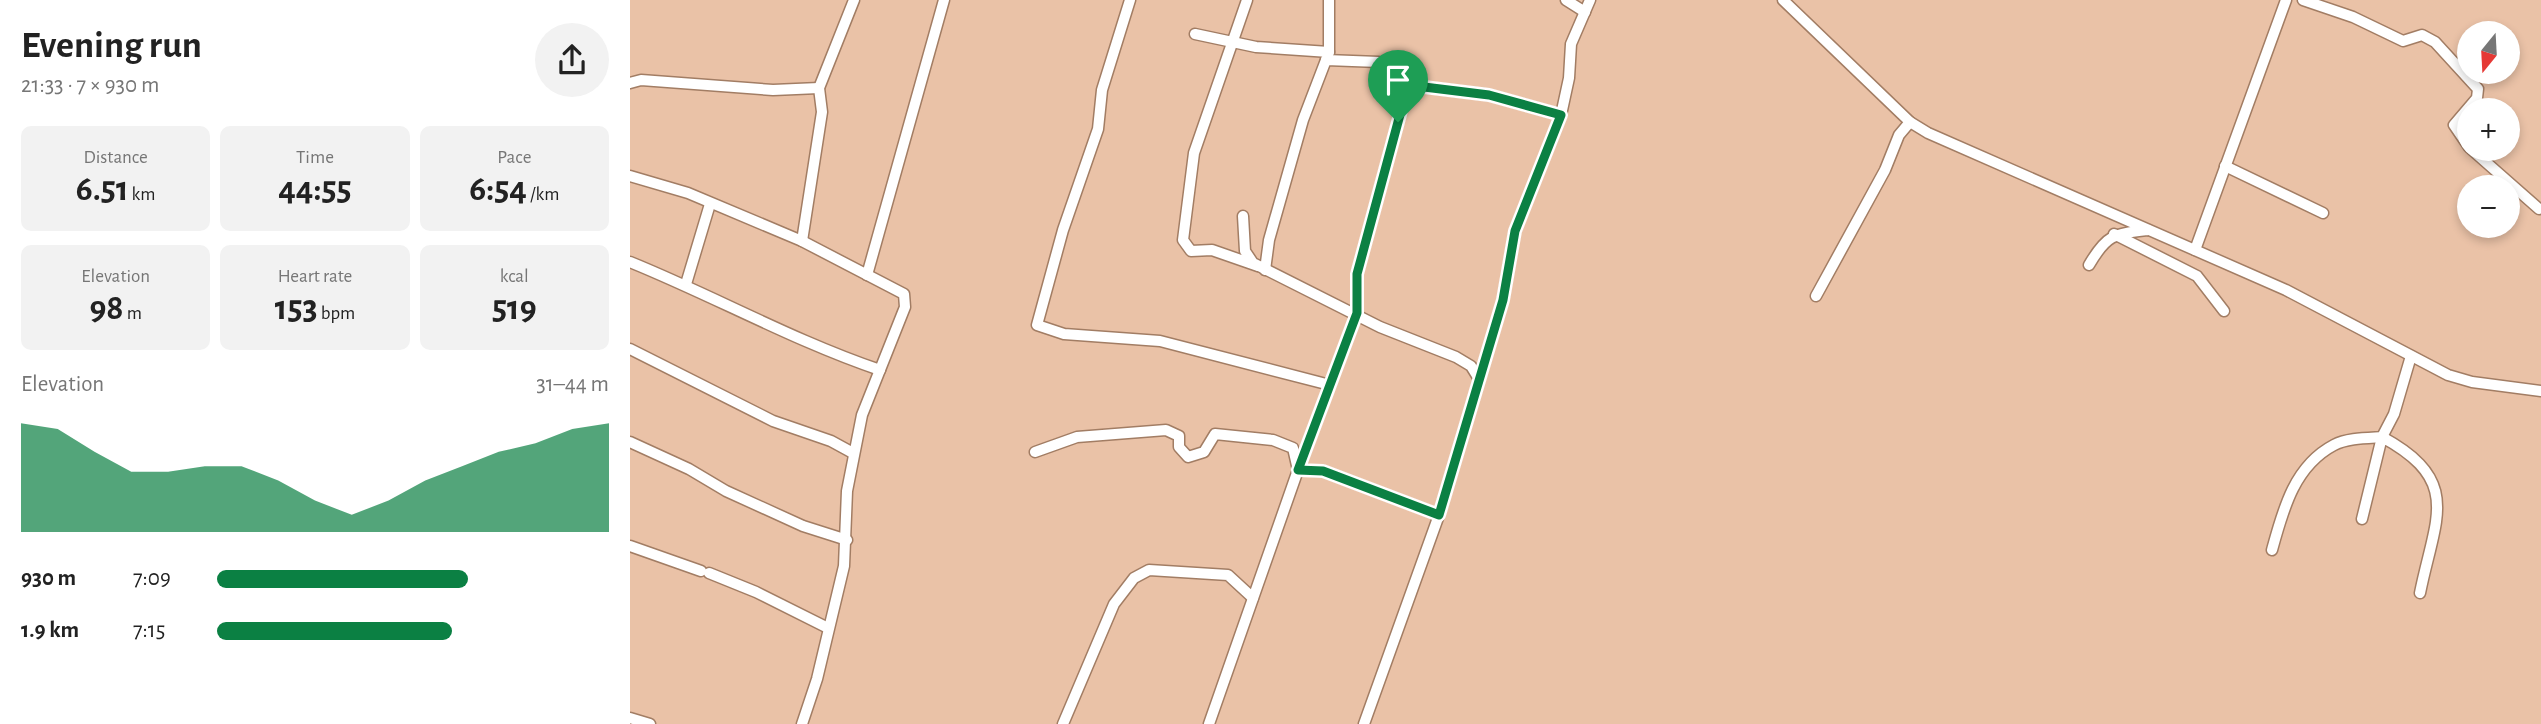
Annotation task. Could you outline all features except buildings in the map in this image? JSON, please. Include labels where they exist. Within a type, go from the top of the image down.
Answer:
[{"type":"street","points":[[802,241],[822,112],[819,88],[854,0]]},
{"type":"street","points":[[867,275],[944,0]]},
{"type":"street","points":[[1130,0],[1102,90],[1098,129],[1063,230],[1037,325],[1064,334],[1160,341],[1330,385]]},
{"type":"street","points":[[1247,0],[1235,42],[1194,153],[1183,240],[1191,251],[1212,250],[1261,268],[1401,336],[1456,357],[1471,366],[1479,379]]},
{"type":"street","points":[[1261,268],[1303,120],[1327,56],[1329,0]]},
{"type":"street","points":[[1566,0],[1585,12]]},
{"type":"street","points":[[1364,724],[1439,515],[1503,300],[1515,231],[1561,115],[1569,78],[1571,44],[1590,0]]},
{"type":"street","points":[[1783,0],[1910,122],[2286,290],[2448,375],[2472,382],[2541,391]]},
{"type":"street","points":[[2194,250],[2286,0]]},
{"type":"street","points":[[2303,0],[2353,17],[2403,41],[2423,35],[2435,42],[2478,89],[2477,98]]},
{"type":"street","points":[[1195,34],[1379,62],[1408,85],[1489,95],[1561,115]]},
{"type":"street","points":[[630,83],[642,80],[773,90],[819,88]]},
{"type":"street","points":[[1209,724],[1298,470],[1357,313],[1357,274],[1408,85]]},
{"type":"street","points":[[1816,296],[1880,179],[1899,135],[1910,122]]},
{"type":"street","points":[[2485,161],[2539,209]]},
{"type":"street","points":[[2225,166],[2323,213]]},
{"type":"street","points":[[630,176],[688,193],[802,241],[901,290],[906,300],[866,400],[847,491],[847,540],[817,679],[802,724]]},
{"type":"street","points":[[686,284],[710,204]]},
{"type":"street","points":[[1243,216],[1247,257],[1261,268]]},
{"type":"street","points":[[2089,265],[2101,244],[2114,234],[2148,230]]},
{"type":"street","points":[[2114,234],[2197,276],[2224,311]]},
{"type":"street","points":[[630,262],[686,284],[806,343],[880,370]]},
{"type":"street","points":[[630,349],[773,421],[836,443],[853,453]]},
{"type":"street","points":[[2362,519],[2382,437],[2393,414],[2411,356]]},
{"type":"street","points":[[1471,366],[1484,363]]},
{"type":"street","points":[[1035,452],[1077,437],[1166,430],[1179,436],[1179,447],[1188,457],[1204,452],[1215,434],[1278,441],[1293,448],[1298,457],[1298,470]]},
{"type":"street","points":[[2272,550],[2291,489],[2307,468],[2334,444],[2382,437],[2406,450],[2425,466],[2435,484],[2438,498],[2436,527],[2420,593]]},
{"type":"street","points":[[630,442],[788,519],[847,540]]},
{"type":"street","points":[[1298,470],[1323,471],[1439,515]]},
{"type":"street","points":[[630,546],[756,592],[828,628]]},
{"type":"street","points":[[1063,724],[1114,604],[1133,578],[1149,570],[1228,575],[1253,598]]},
{"type":"street","points":[[630,718],[650,724]]},
{"type":"route","points":[[1408,85],[1489,95],[1561,115],[1515,231],[1503,300],[1439,515],[1323,471],[1298,470],[1357,313],[1357,274],[1398,122],[1408,85]]}]
